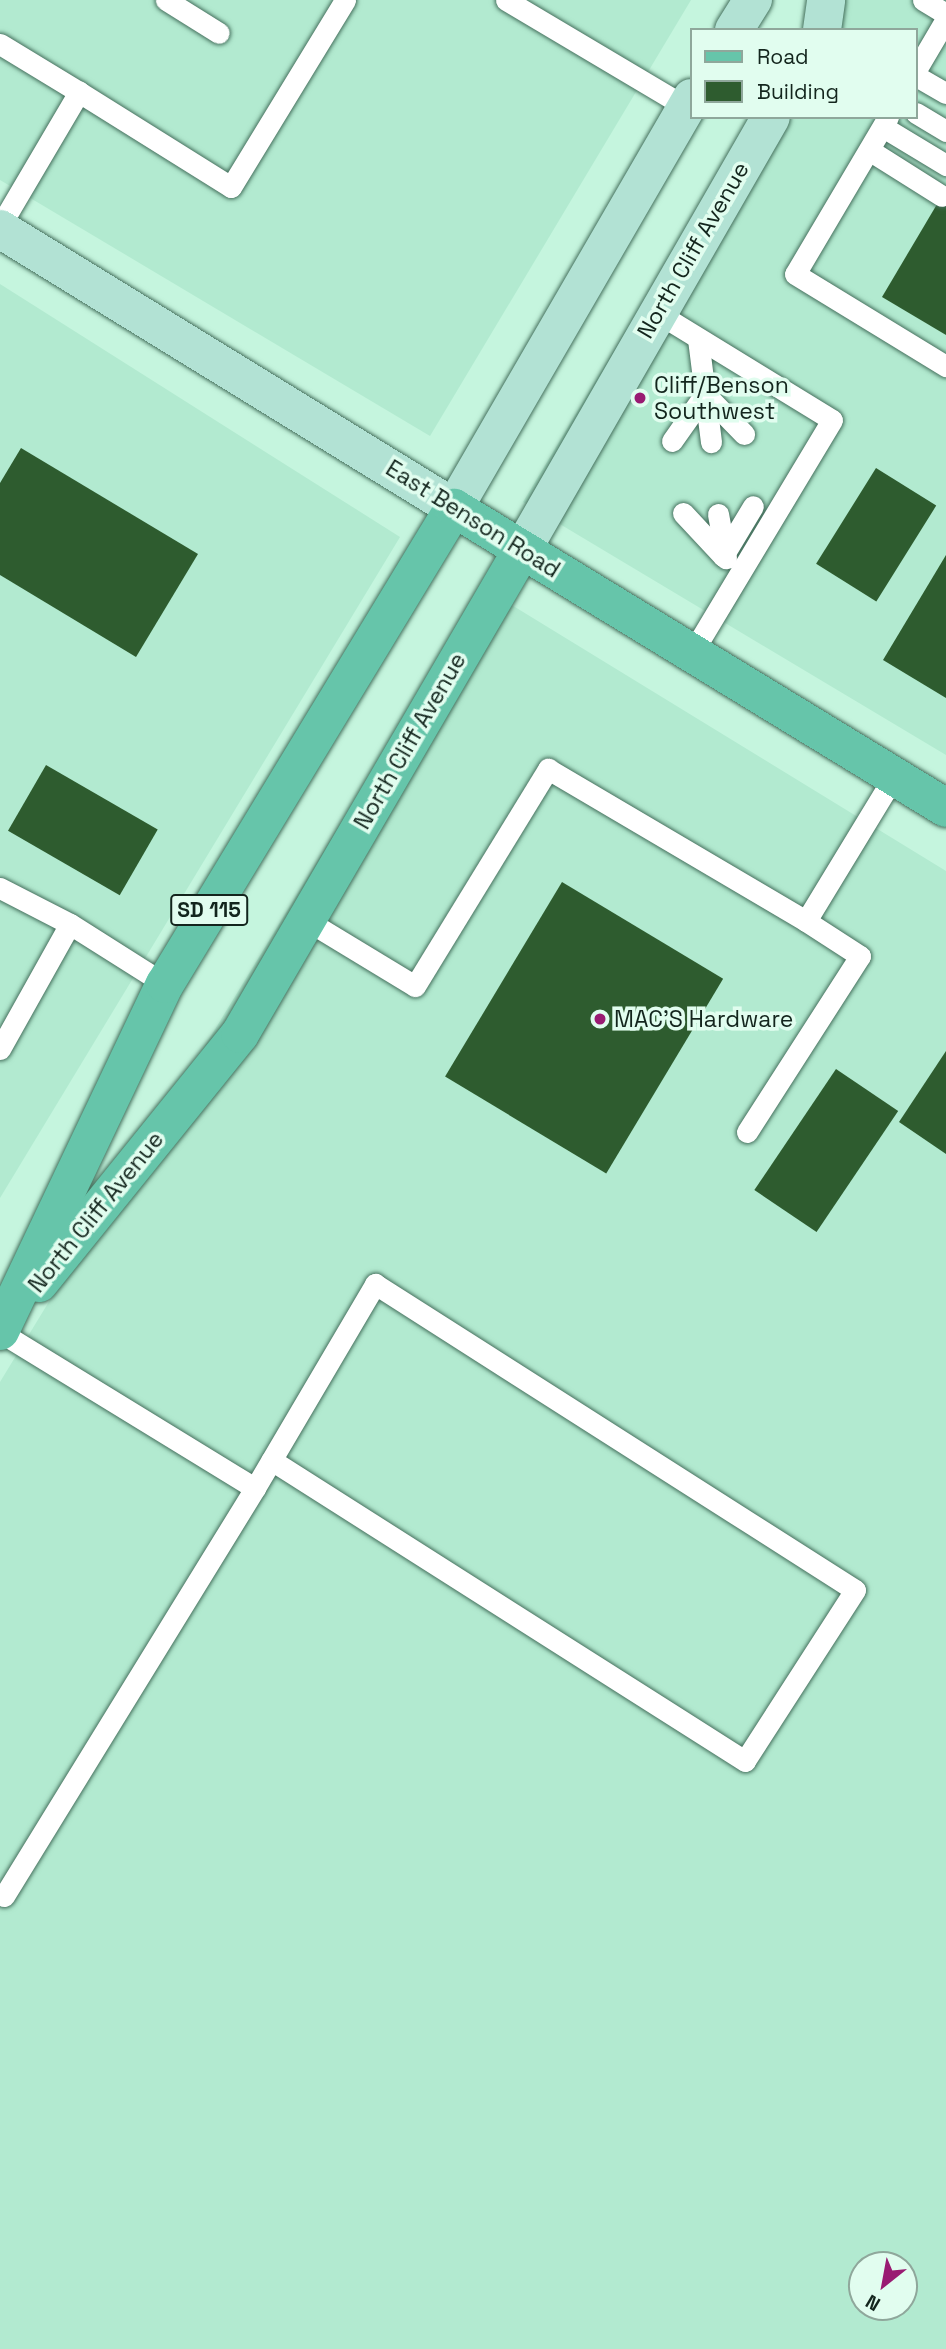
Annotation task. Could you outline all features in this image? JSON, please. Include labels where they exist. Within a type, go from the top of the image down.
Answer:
[{"type":"main road","points":[[735,28],[753,0]]},
{"type":"main road","points":[[822,28],[826,0]]},
{"type":"main road","name":"North Cliff Avenue","points":[[0,1332],[165,984],[454,508],[689,103]]},
{"type":"main road","name":"North Cliff Avenue","points":[[0,1332],[240,1034],[770,119]]},
{"type":"main road","name":"East Benson Road","points":[[0,227],[946,808]]},
{"type":"lane","points":[[166,0],[219,33]]},
{"type":"lane","points":[[0,44],[231,187],[345,0]]},
{"type":"lane","points":[[506,0],[689,103]]},
{"type":"lane","points":[[923,0],[946,14]]},
{"type":"lane","points":[[918,67],[946,19]]},
{"type":"lane","points":[[918,77],[946,93]]},
{"type":"lane","points":[[0,227],[79,92]]},
{"type":"lane","points":[[918,114],[946,131]]},
{"type":"lane","points":[[946,165],[885,122],[795,274],[946,366]]},
{"type":"lane","points":[[869,150],[942,196]]},
{"type":"lane","points":[[656,312],[832,420],[692,653]]},
{"type":"lane","points":[[698,339],[711,442]]},
{"type":"lane","points":[[705,394],[744,434]]},
{"type":"lane","points":[[672,441],[705,394]]},
{"type":"lane","points":[[723,556],[752,506]]},
{"type":"lane","points":[[682,513],[723,556],[743,568]]},
{"type":"lane","points":[[718,514],[723,556]]},
{"type":"lane","points":[[306,920],[415,986],[548,769],[806,921],[860,956],[747,1132]]},
{"type":"lane","points":[[806,921],[894,776]]},
{"type":"lane","points":[[0,888],[70,924],[165,984]]},
{"type":"lane","points":[[0,1049],[70,924]]},
{"type":"lane","points":[[4,1896],[255,1488],[271,1460],[375,1284],[855,1590],[745,1761],[271,1460]]},
{"type":"lane","points":[[0,1332],[255,1488]]},
{"type":"shaded area","points":[[0,0],[691,0],[430,436],[0,180]]},
{"type":"shaded area","points":[[824,0],[946,0],[946,755],[523,502],[753,119],[918,119],[918,28],[808,28]]},
{"type":"shaded area","points":[[0,284],[400,537],[0,1198]]},
{"type":"shaded area","points":[[484,588],[946,871],[946,2349],[0,2349],[0,1382]]},
{"type":"building","points":[[946,189],[946,335],[882,297]]},
{"type":"building","points":[[21,448],[198,554],[136,657],[0,575],[0,483]]},
{"type":"building","points":[[876,468],[936,506],[876,601],[816,564]]},
{"type":"building","points":[[946,555],[946,698],[883,660]]},
{"type":"building","points":[[46,765],[158,830],[120,895],[8,831]]},
{"type":"building","points":[[562,882],[723,979],[606,1173],[445,1077]]},
{"type":"building","points":[[946,1051],[946,1154],[899,1122]]},
{"type":"building","points":[[836,1069],[898,1111],[817,1232],[754,1190]]},
{"type":"place","name":"Cliff/Benson Southwest","points":[[640,398]]},
{"type":"place","name":"MAC'S Hardware","points":[[600,1019]]}]
